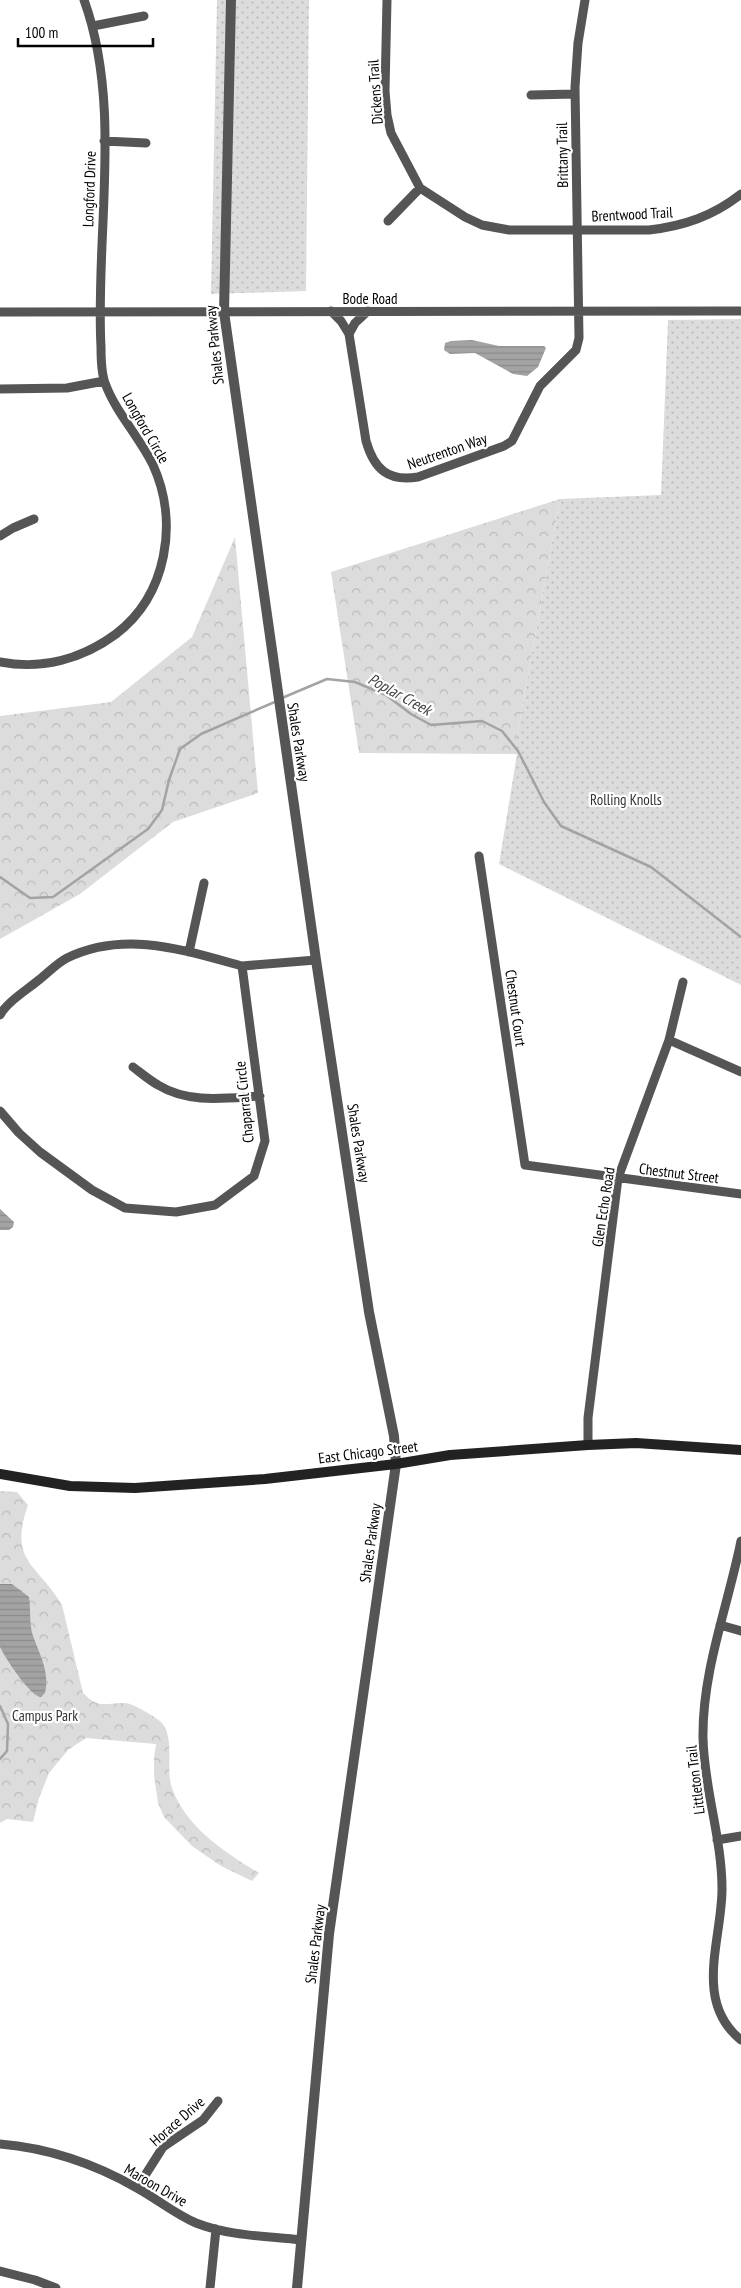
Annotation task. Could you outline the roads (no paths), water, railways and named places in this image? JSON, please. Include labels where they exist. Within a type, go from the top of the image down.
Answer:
[{"type":"main road","name":"East Chicago Street","points":[[0,1474],[70,1486],[135,1488],[265,1479],[396,1464],[450,1455],[588,1445],[636,1443],[741,1450]]},
{"type":"street","name":"Longford Drive","points":[[84,0],[93,26],[102,82],[104,141],[100,311],[104,381]]},
{"type":"street","name":"Shales Parkway","points":[[232,0],[224,312],[274,677],[316,960],[369,1312],[394,1436],[396,1464],[329,1934],[297,2288]]},
{"type":"street","name":"Dickens Trail","points":[[387,0],[385,91],[387,115],[392,133],[420,188],[465,218],[482,224],[509,230],[577,231]]},
{"type":"street","name":"Brittany Trail","points":[[578,311],[575,94],[578,43],[586,0]]},
{"type":"street","points":[[93,26],[144,16]]},
{"type":"street","points":[[531,94],[575,94]]},
{"type":"street","points":[[104,141],[146,143]]},
{"type":"street","points":[[388,221],[420,188]]},
{"type":"street","name":"Brentwood Trail","points":[[577,231],[671,228],[694,221],[711,213],[741,194]]},
{"type":"street","points":[[331,312],[341,321],[349,334],[355,323],[368,311]]},
{"type":"street","name":"Bode Road","points":[[0,312],[578,311],[654,313],[741,311]]},
{"type":"street","name":"Neutrenton Way","points":[[349,334],[353,370],[371,458],[380,470],[406,479],[418,478],[512,441],[540,386],[576,350],[579,338],[578,311]]},
{"type":"street","points":[[0,389],[68,388],[104,381]]},
{"type":"street","name":"Longford Circle","points":[[0,662],[54,663],[91,651],[124,628],[136,614],[158,576],[164,554],[167,529],[160,486],[151,462],[119,411],[104,381]]},
{"type":"street","points":[[0,536],[34,519]]},
{"type":"street","name":"Chestnut Court","points":[[478,856],[525,1165]]},
{"type":"street","points":[[189,952],[204,883]]},
{"type":"street","points":[[0,1015],[21,994],[65,959],[99,946],[139,942],[189,952],[242,966],[316,960]]},
{"type":"street","name":"Chaparral Circle","points":[[0,1111],[19,1134],[40,1152],[100,1194],[124,1208],[176,1212],[215,1205],[254,1176],[265,1141],[242,966]]},
{"type":"street","name":"Glen Echo Road","points":[[588,1445],[588,1418],[618,1178],[669,1040],[683,982]]},
{"type":"street","points":[[669,1040],[741,1072]]},
{"type":"street","points":[[133,1067],[159,1086],[184,1097],[211,1100],[260,1096]]},
{"type":"street","name":"Chestnut Street","points":[[525,1165],[741,1194]]},
{"type":"street","name":"Littleton Trail","points":[[741,1541],[709,1678],[703,1736],[705,1775],[718,1840],[722,1888],[713,1968],[714,1995],[728,2027],[741,2040]]},
{"type":"street","points":[[720,1626],[741,1632]]},
{"type":"street","points":[[718,1840],[741,1836]]},
{"type":"street","name":"Horace Drive","points":[[137,2188],[162,2147],[203,2120],[218,2101]]},
{"type":"street","name":"Maroon Drive","points":[[0,2144],[43,2150],[100,2169],[137,2188],[196,2223],[237,2234],[301,2240]]},
{"type":"street","points":[[210,2288],[216,2229]]},
{"type":"street","points":[[0,2271],[35,2280],[56,2288]]},
{"type":"waterway","name":"Poplar Creek","points":[[282,698],[327,679],[355,682],[386,695],[411,714],[431,725],[482,721],[502,731],[518,751],[544,802],[561,826],[651,867],[741,937]]},
{"type":"waterway","name":"Poplar Creek","points":[[0,877],[30,898],[53,897],[148,829],[162,810],[169,780],[180,749],[201,734],[277,701]]},
{"type":"waterway","name":"Poplar Creek","points":[[0,1706],[8,1724],[7,1751],[0,1759]]},
{"type":"park label","name":"Rolling Knolls","points":[[626,799]]},
{"type":"park label","name":"Campus Park","points":[[45,1715]]}]
